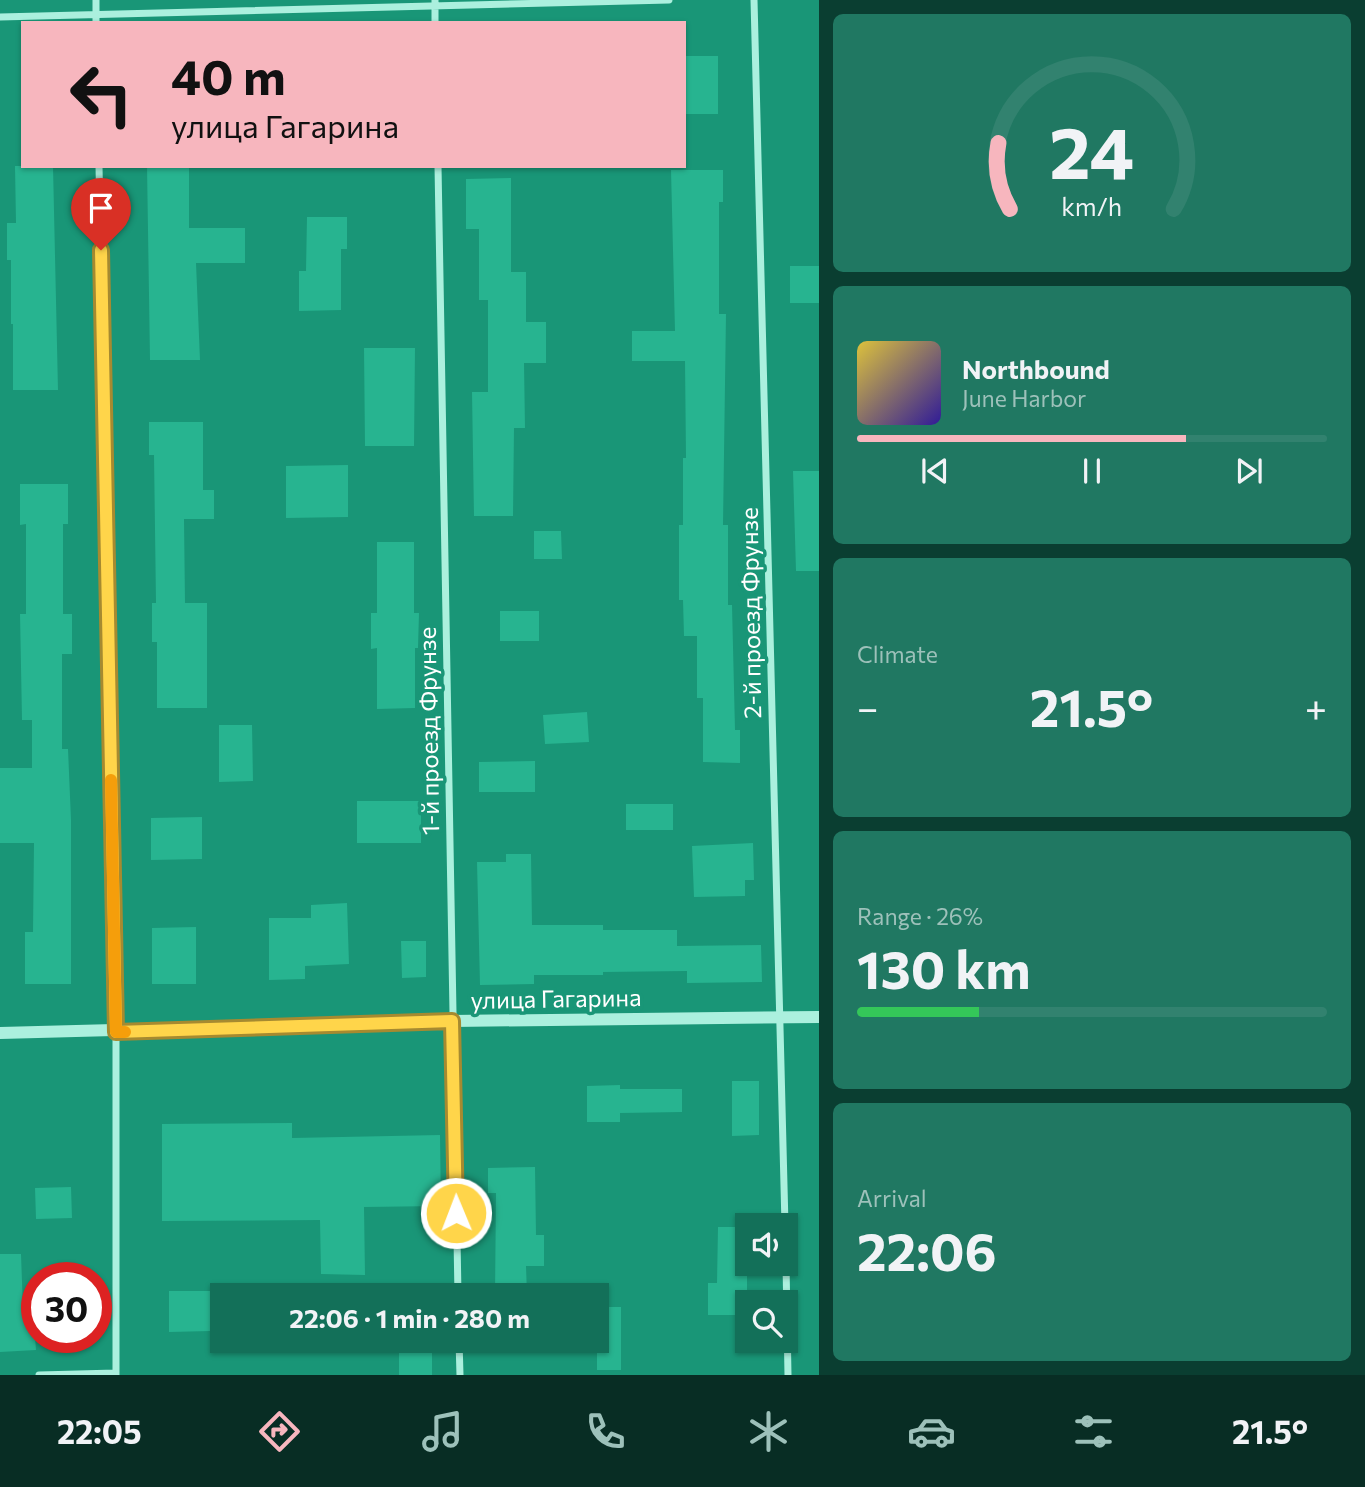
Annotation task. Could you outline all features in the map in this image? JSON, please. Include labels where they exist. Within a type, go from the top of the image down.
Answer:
[{"type":"street","points":[[96,0],[96,21]]},
{"type":"street","points":[[0,18],[435,3],[668,0]]},
{"type":"street","name":"2-й проезд Фрунзе","points":[[754,0],[785,1213]]},
{"type":"street","points":[[435,3],[435,21]]},
{"type":"street","points":[[39,1375],[116,1374],[116,1032],[99,168]]},
{"type":"street","name":"1-й проезд Фрунзе","points":[[438,168],[458,1283]]},
{"type":"street","name":"улица Гагарина","points":[[0,1033],[452,1021],[819,1017]]},
{"type":"street","points":[[786,1276],[788,1375]]},
{"type":"street","points":[[459,1353],[460,1375]]},
{"type":"building","points":[[686,56],[718,56],[718,114],[686,114]]},
{"type":"building","points":[[15,166],[53,168],[58,390],[13,390],[11,260],[7,260],[7,223],[16,223]]},
{"type":"building","points":[[147,168],[189,168],[189,228],[245,228],[245,263],[196,263],[200,360],[150,360]]},
{"type":"building","points":[[671,170],[723,170],[723,202],[719,202],[719,314],[726,314],[723,525],[728,525],[728,605],[732,605],[735,730],[740,730],[740,763],[703,762],[703,698],[697,698],[697,636],[684,636],[683,600],[679,600],[679,525],[683,525],[683,458],[686,458],[685,361],[632,361],[632,331],[675,331]]},
{"type":"building","points":[[511,178],[511,272],[526,272],[526,322],[546,322],[546,363],[524,363],[525,428],[514,428],[513,516],[474,516],[472,392],[488,392],[488,300],[479,300],[479,229],[466,229],[466,179]]},
{"type":"building","points":[[307,217],[347,217],[347,249],[341,249],[341,310],[299,311],[299,271],[306,271]]},
{"type":"building","points":[[790,266],[819,266],[819,303],[790,303]]},
{"type":"building","points":[[364,348],[415,348],[414,446],[365,446]]},
{"type":"building","points":[[149,422],[203,422],[203,490],[214,490],[214,519],[184,519],[185,603],[207,603],[207,708],[157,708],[157,642],[152,642],[152,603],[156,603],[154,455],[149,455]]},
{"type":"building","points":[[348,465],[348,517],[286,518],[286,466]]},
{"type":"building","points":[[793,471],[819,471],[819,571],[796,571]]},
{"type":"building","points":[[20,484],[68,484],[68,524],[63,524],[63,614],[72,614],[72,654],[62,654],[62,749],[68,749],[71,820],[71,984],[25,984],[25,932],[33,932],[34,843],[0,843],[0,768],[32,768],[32,720],[22,720],[20,614],[26,614],[26,524],[20,525]]},
{"type":"building","points":[[534,531],[561,531],[562,559],[534,559]]},
{"type":"building","points":[[377,542],[414,542],[414,613],[419,613],[418,648],[415,648],[415,708],[377,709],[377,648],[371,649],[371,613],[377,613]]},
{"type":"building","points":[[500,611],[539,611],[539,641],[500,641]]},
{"type":"building","points":[[587,712],[589,742],[545,744],[543,715]]},
{"type":"building","points":[[219,725],[252,725],[253,781],[219,782]]},
{"type":"building","points":[[535,761],[535,792],[479,792],[479,762]]},
{"type":"building","points":[[357,801],[421,801],[421,843],[357,843]]},
{"type":"building","points":[[626,804],[673,804],[673,830],[626,830]]},
{"type":"building","points":[[202,817],[202,859],[151,860],[151,818]]},
{"type":"building","points":[[753,843],[754,880],[745,880],[745,896],[694,897],[692,846]]},
{"type":"building","points":[[506,854],[531,854],[532,925],[603,925],[603,930],[677,930],[677,946],[761,945],[762,982],[687,983],[687,971],[534,975],[534,984],[480,985],[477,862],[506,862]]},
{"type":"building","points":[[347,903],[349,964],[305,966],[305,979],[269,980],[269,918],[311,918],[311,905]]},
{"type":"building","points":[[196,927],[196,984],[152,984],[152,928]]},
{"type":"building","points":[[401,941],[426,941],[426,977],[402,978]]},
{"type":"building","points":[[732,1081],[759,1081],[759,1135],[732,1136]]},
{"type":"building","points":[[620,1085],[620,1089],[682,1089],[682,1112],[620,1113],[620,1122],[587,1122],[587,1086]]},
{"type":"building","points":[[292,1123],[292,1138],[440,1135],[441,1206],[364,1207],[365,1275],[321,1274],[320,1220],[162,1221],[162,1124]]},
{"type":"building","points":[[535,1167],[536,1235],[544,1235],[544,1266],[526,1266],[527,1283],[495,1283],[496,1193],[488,1193],[488,1168]]},
{"type":"building","points":[[71,1187],[72,1218],[36,1219],[35,1188]]},
{"type":"building","points":[[718,1227],[735,1227],[735,1276],[747,1276],[747,1290],[735,1290],[735,1315],[708,1315],[708,1283],[717,1283]]},
{"type":"building","points":[[0,1254],[21,1254],[21,1351],[0,1352]]},
{"type":"building","points":[[169,1291],[210,1291],[210,1331],[169,1332]]},
{"type":"building","points":[[609,1307],[621,1307],[621,1370],[597,1370],[597,1353],[609,1353]]},
{"type":"building","points":[[399,1353],[432,1353],[432,1375],[399,1375]]},
{"type":"slow traffic","points":[[111,780],[116,1032],[125,1032]]},
{"type":"route","points":[[101,250],[116,1032],[452,1021],[456,1213]]}]
